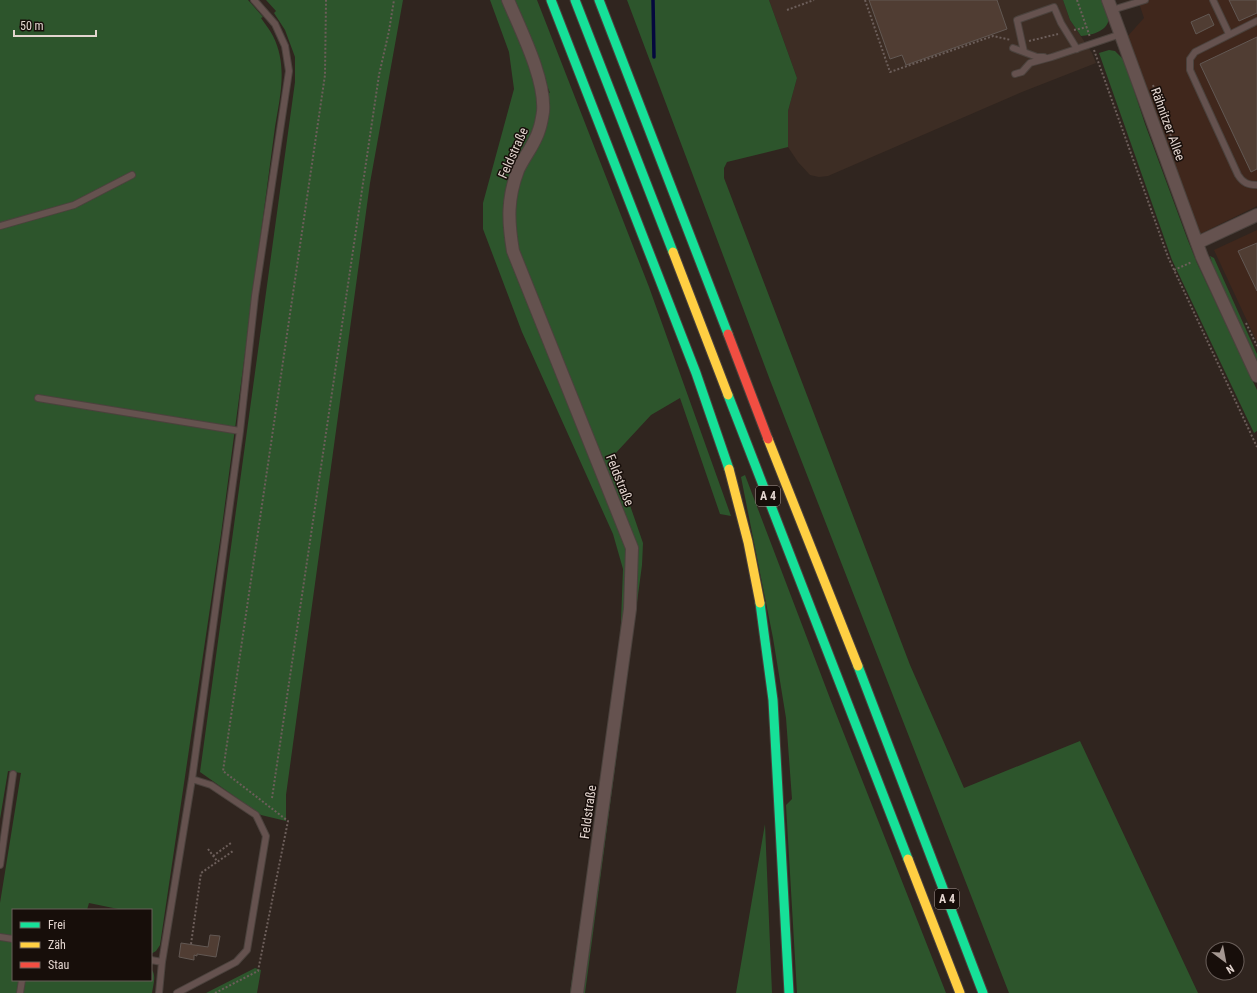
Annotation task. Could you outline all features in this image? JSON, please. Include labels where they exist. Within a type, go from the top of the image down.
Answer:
[{"type":"highway","points":[[551,0],[694,369],[729,472],[746,533],[763,617],[773,700],[788,993]]},
{"type":"highway","name":"A 4","points":[[575,0],[960,993]]},
{"type":"highway","name":"A 4","points":[[599,0],[983,993]]},
{"type":"street","name":"Feldstraße","points":[[508,0],[534,64],[542,94],[543,105],[539,131],[518,170],[512,191],[508,212],[513,251],[632,548],[628,624],[577,993]]},
{"type":"street","name":"Rähnitzer Allee","points":[[1110,5],[1202,241],[1202,257],[1257,376]]},
{"type":"street","points":[[1202,241],[1257,215]]},
{"type":"lane","points":[[159,993],[162,962],[192,779],[240,431],[255,296],[289,71],[285,46],[275,24],[254,0]]},
{"type":"lane","points":[[1110,5],[1145,0]]},
{"type":"lane","points":[[1213,0],[1229,34]]},
{"type":"lane","points":[[1024,52],[1017,20],[1054,7],[1066,32],[1077,49]]},
{"type":"lane","points":[[1257,21],[1195,52],[1190,59],[1190,70],[1238,175],[1242,181],[1249,185],[1257,185]]},
{"type":"lane","points":[[1018,73],[1030,63],[1121,34]]},
{"type":"lane","points":[[1012,48],[1037,57],[1052,57]]},
{"type":"lane","points":[[0,226],[74,206],[132,175]]},
{"type":"lane","points":[[38,398],[240,431]]},
{"type":"lane","points":[[0,865],[13,774]]},
{"type":"lane","points":[[177,993],[236,962],[247,950],[266,836],[256,815],[211,785],[192,779]]},
{"type":"lane","points":[[0,937],[12,939]]},
{"type":"lane","points":[[152,960],[162,962]]},
{"type":"lane","points":[[20,993],[22,981]]},
{"type":"path","points":[[215,993],[258,971],[288,821],[223,772],[325,75],[326,0]]},
{"type":"path","points":[[272,798],[378,83],[394,0]]},
{"type":"path","points":[[787,10],[814,0]]},
{"type":"path","points":[[865,0],[890,72],[993,36],[1021,42],[1087,27]]},
{"type":"path","points":[[1077,0],[1168,257],[1257,447]]},
{"type":"path","points":[[1152,84],[1176,150]]},
{"type":"path","points":[[1174,270],[1202,257]]},
{"type":"path","points":[[1244,318],[1257,346]]},
{"type":"path","points":[[214,856],[231,843]]},
{"type":"path","points":[[208,849],[217,862]]},
{"type":"path","points":[[191,944],[202,873],[233,850]]},
{"type":"shaded area","points":[[769,0],[1063,0],[1070,20],[1092,53],[1096,63],[1022,92],[828,176],[819,177],[810,175],[798,162],[788,147],[788,111],[797,78]]},
{"type":"shaded area","points":[[1138,0],[1257,0],[1257,206],[1198,235],[1127,37],[1144,18]]},
{"type":"shaded area","points":[[1257,230],[1257,342],[1214,250]]},
{"type":"green space","points":[[0,0],[248,0],[263,17],[261,18],[269,29],[278,47],[282,70],[281,92],[275,127],[221,534],[160,945],[156,951],[152,953],[152,909],[118,909],[89,903],[87,909],[12,909],[12,936],[0,934],[0,903],[21,773],[8,771],[0,819]]},
{"type":"green space","points":[[266,0],[403,0],[370,183],[286,795],[286,821],[261,815],[200,772],[295,82],[295,57],[285,30],[274,13],[276,11]]},
{"type":"green space","points":[[490,0],[504,0],[539,88],[550,93],[513,0],[537,0],[649,287],[731,516],[720,514],[680,398],[651,415],[613,456],[643,543],[642,565],[585,993],[570,993],[620,647],[623,569],[613,534],[522,332],[483,229],[483,203],[514,89],[509,52]]},
{"type":"green space","points":[[627,0],[769,0],[797,78],[788,111],[788,147],[727,162],[724,168],[724,178],[910,665],[964,788],[1080,741],[1198,993],[1009,993],[770,380]]},
{"type":"green space","points":[[1063,0],[1104,0],[1109,15],[1107,25],[1100,31],[1091,35],[1081,36],[1070,20]]},
{"type":"green space","points":[[1109,50],[1115,51],[1124,60],[1145,124],[1197,263],[1257,390],[1257,431],[1254,433],[1172,260],[1099,53]]},
{"type":"green space","points":[[1210,256],[1214,258],[1257,354],[1257,365],[1214,269]]},
{"type":"green space","points":[[745,475],[831,701],[946,993],[797,993],[786,805],[792,799],[786,718],[773,638],[741,477]]},
{"type":"green space","points":[[765,824],[772,993],[736,993]]},
{"type":"green space","points":[[0,940],[12,942],[12,981],[19,981],[18,993],[0,993]]},
{"type":"green space","points":[[255,968],[261,970],[257,993],[206,993]]},
{"type":"green space","points":[[152,970],[154,974],[152,993],[23,993],[25,981],[152,981]]},
{"type":"building","points":[[869,0],[997,0],[1007,29],[906,65],[902,55],[890,59]]},
{"type":"building","points":[[1229,0],[1257,0],[1257,13],[1239,21]]},
{"type":"building","points":[[1209,14],[1214,25],[1196,34],[1191,22]]},
{"type":"building","points":[[1257,37],[1257,169],[1251,172],[1200,64]]},
{"type":"building","points":[[1257,243],[1257,291],[1238,251]]},
{"type":"building","points":[[210,935],[220,936],[216,957],[197,954],[197,956],[194,955],[194,960],[179,957],[181,943],[208,947]]},
{"type":"waterway","points":[[653,0],[654,57]]},
{"type":"traffic: fast","points":[[551,0],[696,373],[729,469]]},
{"type":"traffic: fast","points":[[575,0],[673,252]]},
{"type":"traffic: fast","points":[[599,0],[728,334]]},
{"type":"traffic: fast","points":[[728,395],[908,859]]},
{"type":"traffic: fast","points":[[760,603],[773,700],[789,993]]},
{"type":"traffic: fast","points":[[858,666],[983,993]]},
{"type":"traffic: slow","points":[[673,252],[728,395]]},
{"type":"traffic: slow","points":[[768,439],[858,666]]},
{"type":"traffic: slow","points":[[729,469],[748,542],[760,603]]},
{"type":"traffic: slow","points":[[908,859],[960,993]]},
{"type":"traffic: jam","points":[[728,334],[768,439]]}]
